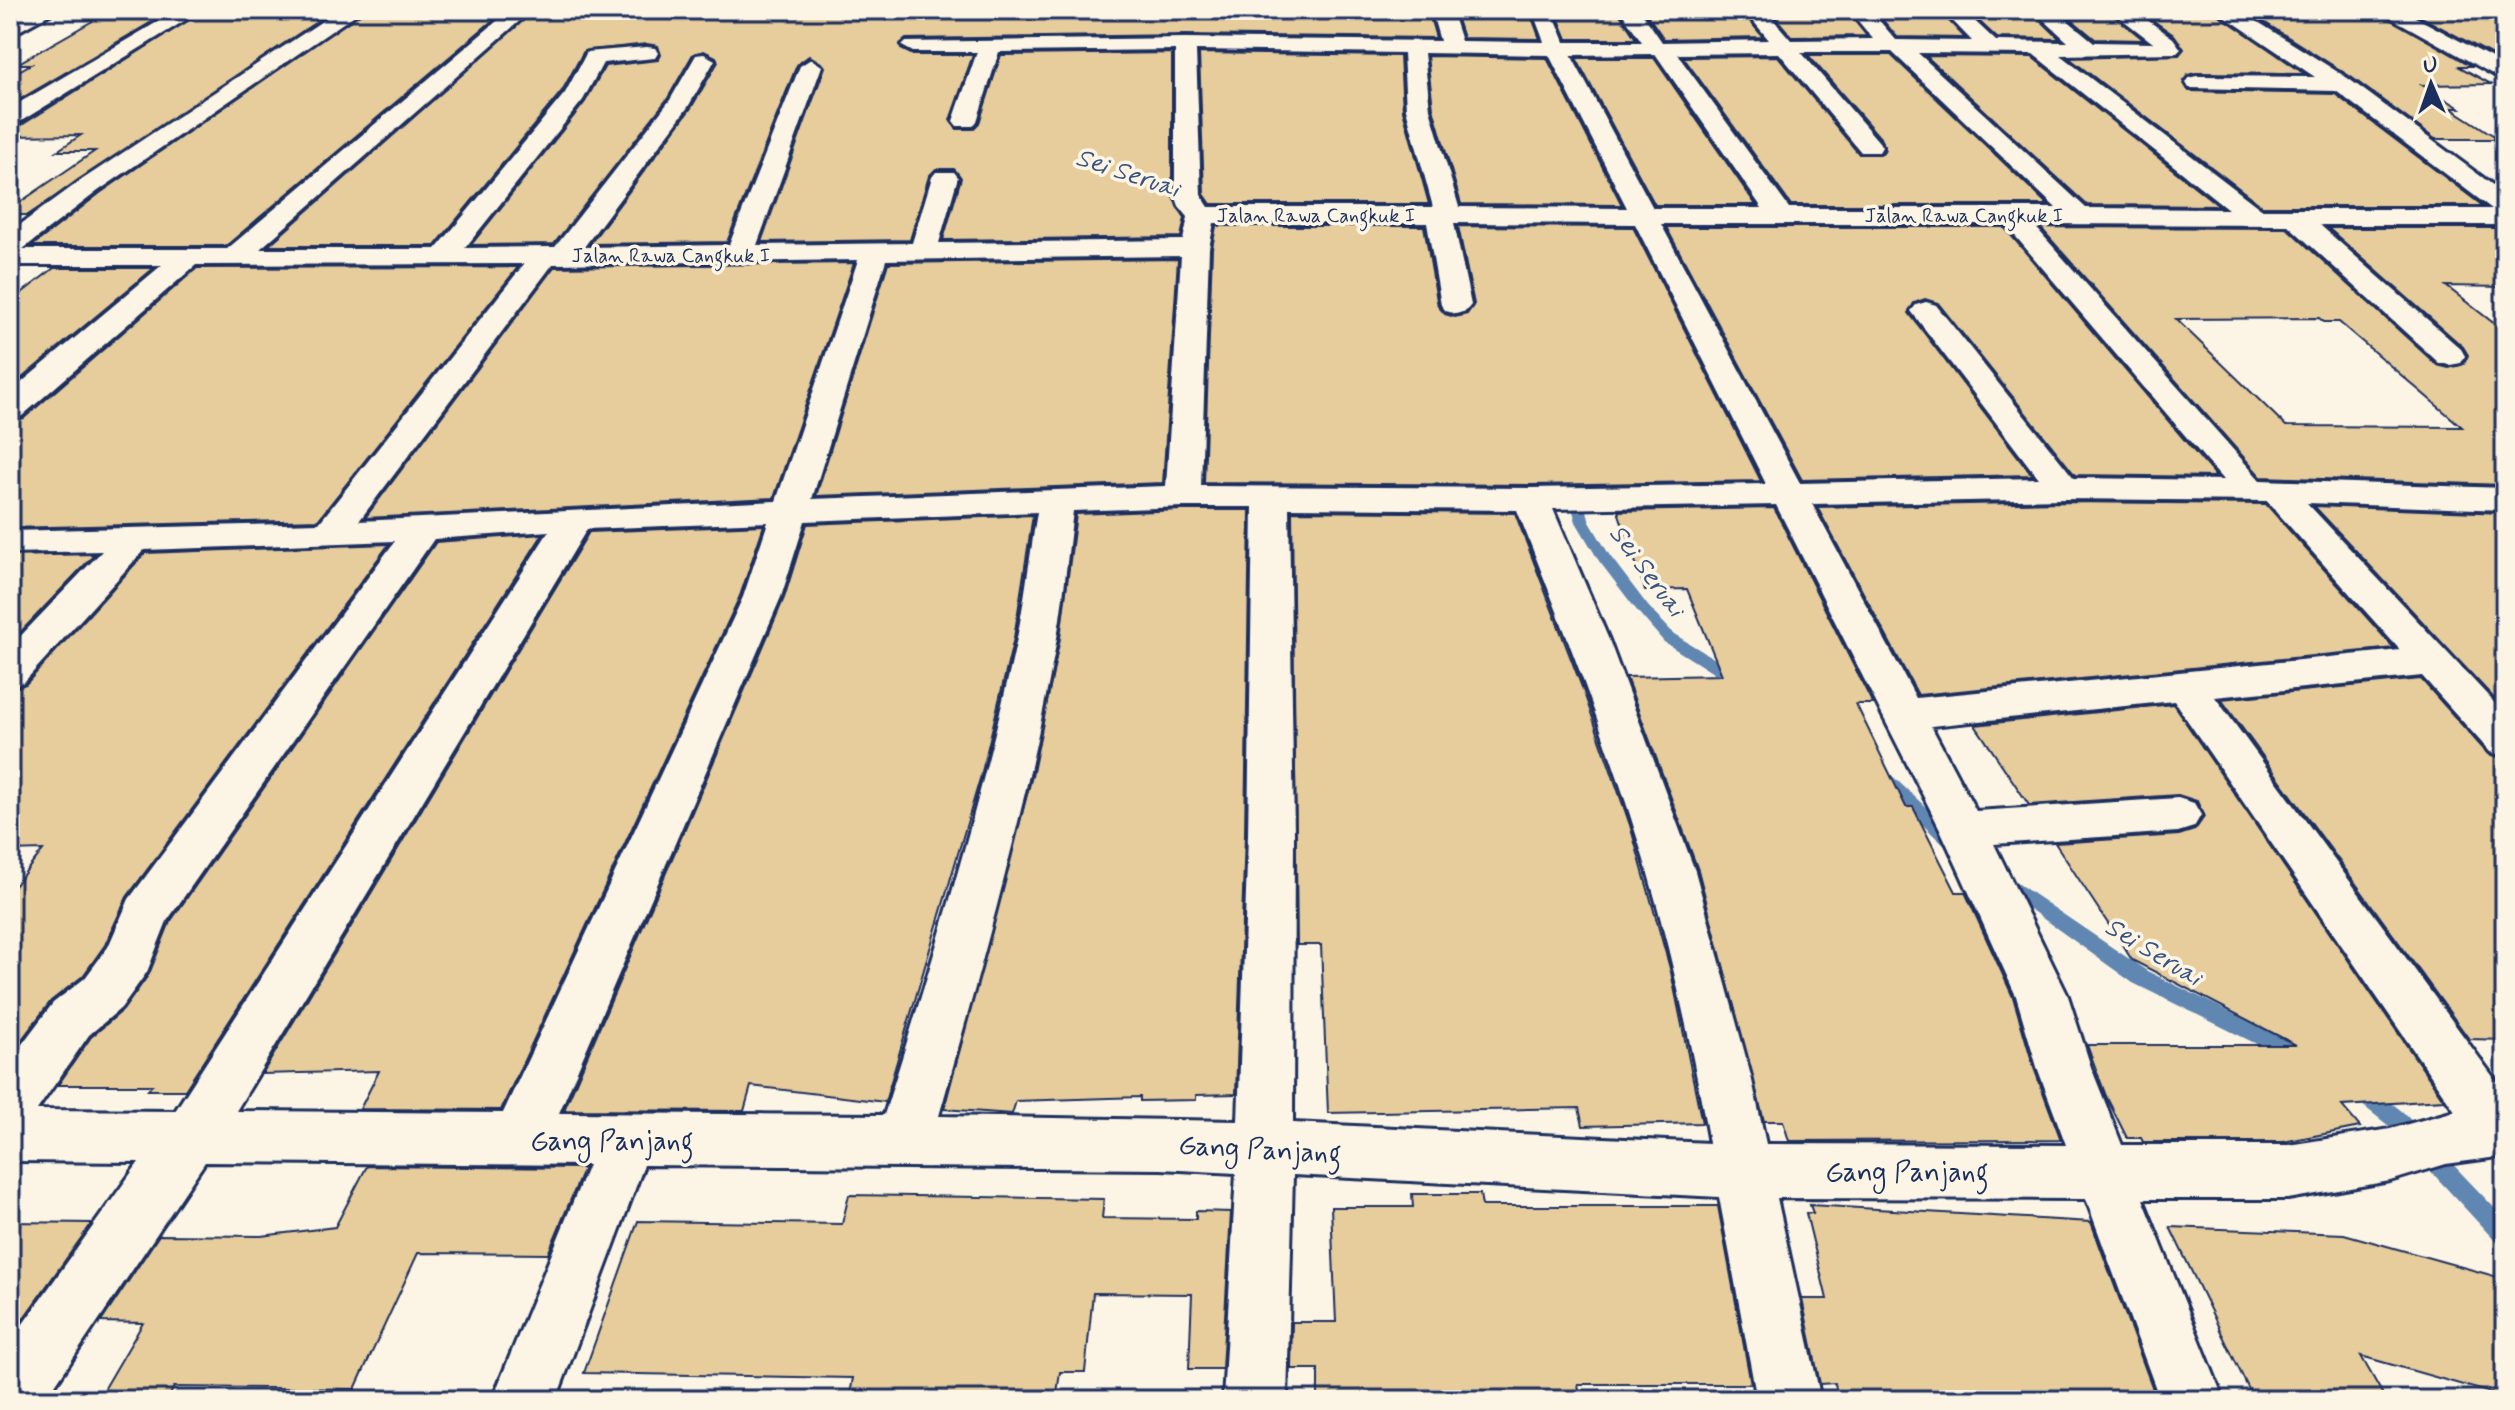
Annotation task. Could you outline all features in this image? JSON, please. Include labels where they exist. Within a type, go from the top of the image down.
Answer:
[{"type":"street","points":[[10,30],[47,10]]},
{"type":"street","points":[[10,118],[192,10]]},
{"type":"street","points":[[10,245],[126,161],[352,10]]},
{"type":"street","points":[[233,258],[522,10]]},
{"type":"street","points":[[1441,10],[1452,46]]},
{"type":"street","points":[[1542,10],[1557,49],[2018,941],[2042,996],[2064,1067],[2107,1172],[2192,1400]]},
{"type":"street","points":[[1630,10],[1782,217]]},
{"type":"street","points":[[1754,10],[1870,147]]},
{"type":"street","points":[[1859,10],[2078,215]]},
{"type":"street","points":[[1952,10],[1990,47]]},
{"type":"street","points":[[2043,10],[2089,49]]},
{"type":"street","points":[[913,46],[1185,44],[1557,49],[1894,46],[2170,49],[2166,42],[2120,10]]},
{"type":"street","points":[[2225,10],[2341,84],[2505,206]]},
{"type":"street","points":[[2387,10],[2505,74]]},
{"type":"street","points":[[965,121],[996,46],[1011,22]]},
{"type":"street","points":[[1183,496],[1200,227],[1188,195],[1185,44]]},
{"type":"street","points":[[1413,45],[1418,109],[1444,215],[1456,305]]},
{"type":"street","points":[[2039,49],[2251,214]]},
{"type":"street","points":[[444,257],[575,95],[595,57],[647,53]]},
{"type":"street","points":[[330,534],[680,102],[704,60]]},
{"type":"street","points":[[739,255],[811,66]]},
{"type":"street","points":[[2197,83],[2341,84]]},
{"type":"street","points":[[923,252],[945,177]]},
{"type":"street","name":"Jalan Rawa Cangkuk I","points":[[10,257],[187,259],[923,252],[1200,227],[1444,215],[1782,217],[2251,214],[2505,217]]},
{"type":"street","points":[[2011,215],[2264,491],[2505,741]]},
{"type":"street","points":[[2293,215],[2450,356]]},
{"type":"street","points":[[519,1140],[757,611],[874,253]]},
{"type":"street","points":[[10,409],[187,259]]},
{"type":"street","points":[[1926,311],[2064,488]]},
{"type":"street","points":[[10,542],[330,534],[575,519],[1183,496],[1540,498],[2064,488],[2505,499]]},
{"type":"street","points":[[1255,1400],[1267,1149],[1273,719],[1271,496]]},
{"type":"street","points":[[1540,498],[1671,871],[1724,1076],[1789,1400]]},
{"type":"street","points":[[904,1140],[959,957],[1018,724],[1034,653],[1057,501]]},
{"type":"street","points":[[10,1396],[191,1135],[575,519]]},
{"type":"street","points":[[10,1103],[71,1019],[103,993],[129,957],[146,913],[423,528]]},
{"type":"street","points":[[10,672],[133,540]]},
{"type":"street","points":[[1903,714],[2431,661]]},
{"type":"street","points":[[2185,686],[2503,1131]]},
{"type":"street","points":[[1966,836],[2178,815]]},
{"type":"street","name":"Gang Panjang","points":[[10,1135],[1161,1143],[1741,1171],[2288,1172],[2390,1155],[2446,1138],[2503,1131]]},
{"type":"street","points":[[524,1400],[626,1140]]},
{"type":"building","points":[[112,10],[172,10],[10,105],[10,76],[31,64],[17,64]]},
{"type":"building","points":[[205,10],[334,10],[28,215],[10,215],[10,209],[95,151],[57,151],[81,135],[10,136],[10,128],[20,126]]},
{"type":"building","points":[[365,10],[505,10],[226,246],[32,246],[100,193]]},
{"type":"building","points":[[535,10],[1428,10],[1436,38],[1185,35],[906,39],[900,44],[901,49],[913,55],[973,55],[950,120],[957,129],[973,129],[979,123],[1001,55],[1172,53],[1172,195],[1185,218],[1181,237],[943,240],[961,178],[954,169],[936,169],[929,176],[910,240],[761,242],[825,67],[809,56],[797,65],[727,242],[590,244],[691,108],[718,62],[716,57],[704,51],[693,54],[668,98],[554,244],[471,245],[585,102],[605,66],[658,60],[661,55],[658,46],[647,44],[584,51],[562,91],[435,246],[268,246]]},
{"type":"building","points":[[1454,10],[1529,10],[1540,39],[1463,38]]},
{"type":"building","points":[[1555,10],[1617,10],[1636,39],[1567,39]]},
{"type":"building","points":[[1644,10],[1741,10],[1763,37],[1664,39]]},
{"type":"building","points":[[1769,10],[1846,10],[1867,36],[1792,37]]},
{"type":"building","points":[[1874,10],[1939,10],[1965,38],[1897,37]]},
{"type":"building","points":[[1967,10],[2030,10],[2060,39],[1997,38]]},
{"type":"building","points":[[2060,10],[2107,10],[2144,40],[2095,39]]},
{"type":"building","points":[[2138,10],[2212,10],[2305,74],[2196,73],[2188,75],[2183,81],[2189,91],[2335,94],[2483,206],[2262,206],[2069,58],[2179,55],[2184,49],[2175,36]]},
{"type":"building","points":[[2245,10],[2374,10],[2472,66],[2458,66],[2491,84],[2422,85],[2460,108],[2451,108],[2499,139],[2435,139],[2351,77]]},
{"type":"building","points":[[2408,10],[2505,10],[2505,62]]},
{"type":"building","points":[[1199,53],[1400,56],[1403,110],[1429,204],[1211,204],[1204,194]]},
{"type":"building","points":[[1808,55],[1891,55],[2048,205],[1791,205],[1683,57],[1778,56],[1859,154],[1882,154],[1885,149],[1882,140]]},
{"type":"building","points":[[1427,56],[1547,58],[1622,205],[1461,204],[1433,108]]},
{"type":"building","points":[[1926,56],[2032,57],[2219,206],[2087,205]]},
{"type":"building","points":[[1576,58],[1654,58],[1756,205],[1655,205]]},
{"type":"building","points":[[1216,226],[1424,226],[1438,306],[1445,314],[1455,317],[1467,314],[1474,304],[1458,226],[1633,227],[1761,481],[1531,485],[1204,483],[1212,248]]},
{"type":"building","points":[[1666,227],[2004,227],[2216,477],[2075,475],[1938,303],[1925,299],[1914,303],[1909,313],[2032,475],[1802,480]]},
{"type":"building","points":[[2040,227],[2287,228],[2437,365],[2449,368],[2464,364],[2468,355],[2463,347],[2328,228],[2505,228],[2505,287],[2446,286],[2505,332],[2505,485],[2261,477]],"holes":[[[2319,318],[2324,322],[2339,322],[2462,427],[2286,426],[2176,319]]]},
{"type":"building","points":[[1178,259],[1163,483],[816,496],[888,263]]},
{"type":"building","points":[[854,263],[774,498],[365,518],[554,267]]},
{"type":"building","points":[[518,267],[318,520],[10,528],[10,422],[24,418],[197,268]]},
{"type":"building","points":[[54,268],[154,268],[10,388],[10,302]]},
{"type":"building","points":[[2064,502],[2266,504],[2394,648],[1918,695],[1817,507]]},
{"type":"building","points":[[2314,506],[2505,513],[2505,710]]},
{"type":"building","points":[[1774,508],[1873,704],[1856,704],[1906,807],[1913,807],[1956,892],[1965,892],[2013,997],[2034,1068],[2061,1140],[1789,1141],[1783,1121],[1764,1121],[1698,870],[1626,677],[1722,675],[1687,589],[1645,590],[1618,511]]},
{"type":"building","points":[[1250,510],[1245,835],[1236,1094],[1196,1095],[1196,1100],[1140,1101],[1140,1097],[1016,1101],[1012,1114],[944,1109],[1033,772],[1060,638],[1076,514]]},
{"type":"building","points":[[1292,511],[1515,513],[1583,690],[1630,825],[1671,972],[1702,1123],[1583,1126],[1579,1108],[1328,1113],[1321,945],[1297,945]]},
{"type":"building","points":[[1033,515],[1014,638],[982,772],[885,1102],[751,1086],[744,1111],[564,1110],[784,598],[807,524]]},
{"type":"building","points":[[764,525],[740,596],[501,1110],[360,1109],[379,1071],[262,1074],[589,532]]},
{"type":"building","points":[[543,534],[185,1090],[148,1090],[152,1085],[58,1085],[91,1037],[123,1010],[149,974],[170,922],[436,542]]},
{"type":"building","points":[[389,544],[127,897],[105,945],[83,976],[51,1001],[10,1055],[10,891],[43,850],[10,851],[10,690],[26,684],[145,553]]},
{"type":"building","points":[[95,554],[12,641],[10,641],[10,556]]},
{"type":"building","points":[[2421,679],[2488,754],[2505,759],[2505,1040],[2469,1039],[2221,699]]},
{"type":"building","points":[[2173,704],[2444,1100],[2342,1106],[2360,1127],[2283,1142],[2143,1142],[2141,1138],[2127,1138],[2106,1096],[2087,1045],[2296,1045],[2132,960],[2055,843],[2179,835],[2195,830],[2204,817],[2197,801],[2178,795],[2029,805],[1975,725]]},
{"type":"building","points":[[367,1166],[584,1168],[548,1254],[418,1253],[355,1389],[174,1387],[167,1400],[98,1400],[143,1323],[101,1322],[159,1235],[261,1236],[335,1227]]},
{"type":"building","points":[[1412,1194],[1480,1194],[1482,1206],[1718,1206],[1751,1384],[1578,1384],[1581,1400],[1318,1400],[1318,1369],[1291,1369],[1292,1322],[1336,1322],[1331,1207],[1413,1207]]},
{"type":"building","points":[[849,1195],[1104,1199],[1102,1218],[1196,1219],[1196,1211],[1231,1212],[1222,1369],[1189,1369],[1192,1294],[1093,1293],[1085,1372],[1060,1372],[1056,1400],[849,1400],[853,1378],[584,1373],[638,1221],[842,1224]]},
{"type":"building","points":[[1810,1205],[2091,1222],[2157,1400],[1914,1400],[1837,1395],[1835,1383],[1820,1384],[1802,1299],[1827,1299],[1806,1213],[1813,1213]]},
{"type":"building","points":[[10,1222],[92,1223],[10,1337]]},
{"type":"building","points":[[2170,1227],[2344,1234],[2505,1279],[2505,1397],[2361,1356],[2386,1400],[2254,1400]]},
{"type":"waterway","name":"Sei Seruai","points":[[1574,489],[1583,522],[1604,558],[1643,609],[1669,638],[1735,679]]},
{"type":"waterway","name":"Sei Seruai","points":[[1881,775],[1954,844]]},
{"type":"waterway","name":"Sei Seruai","points":[[1998,877],[2140,977],[2294,1053]]},
{"type":"waterway","name":"Sei Seruai","points":[[2359,1090],[2396,1119],[2505,1235]]}]
